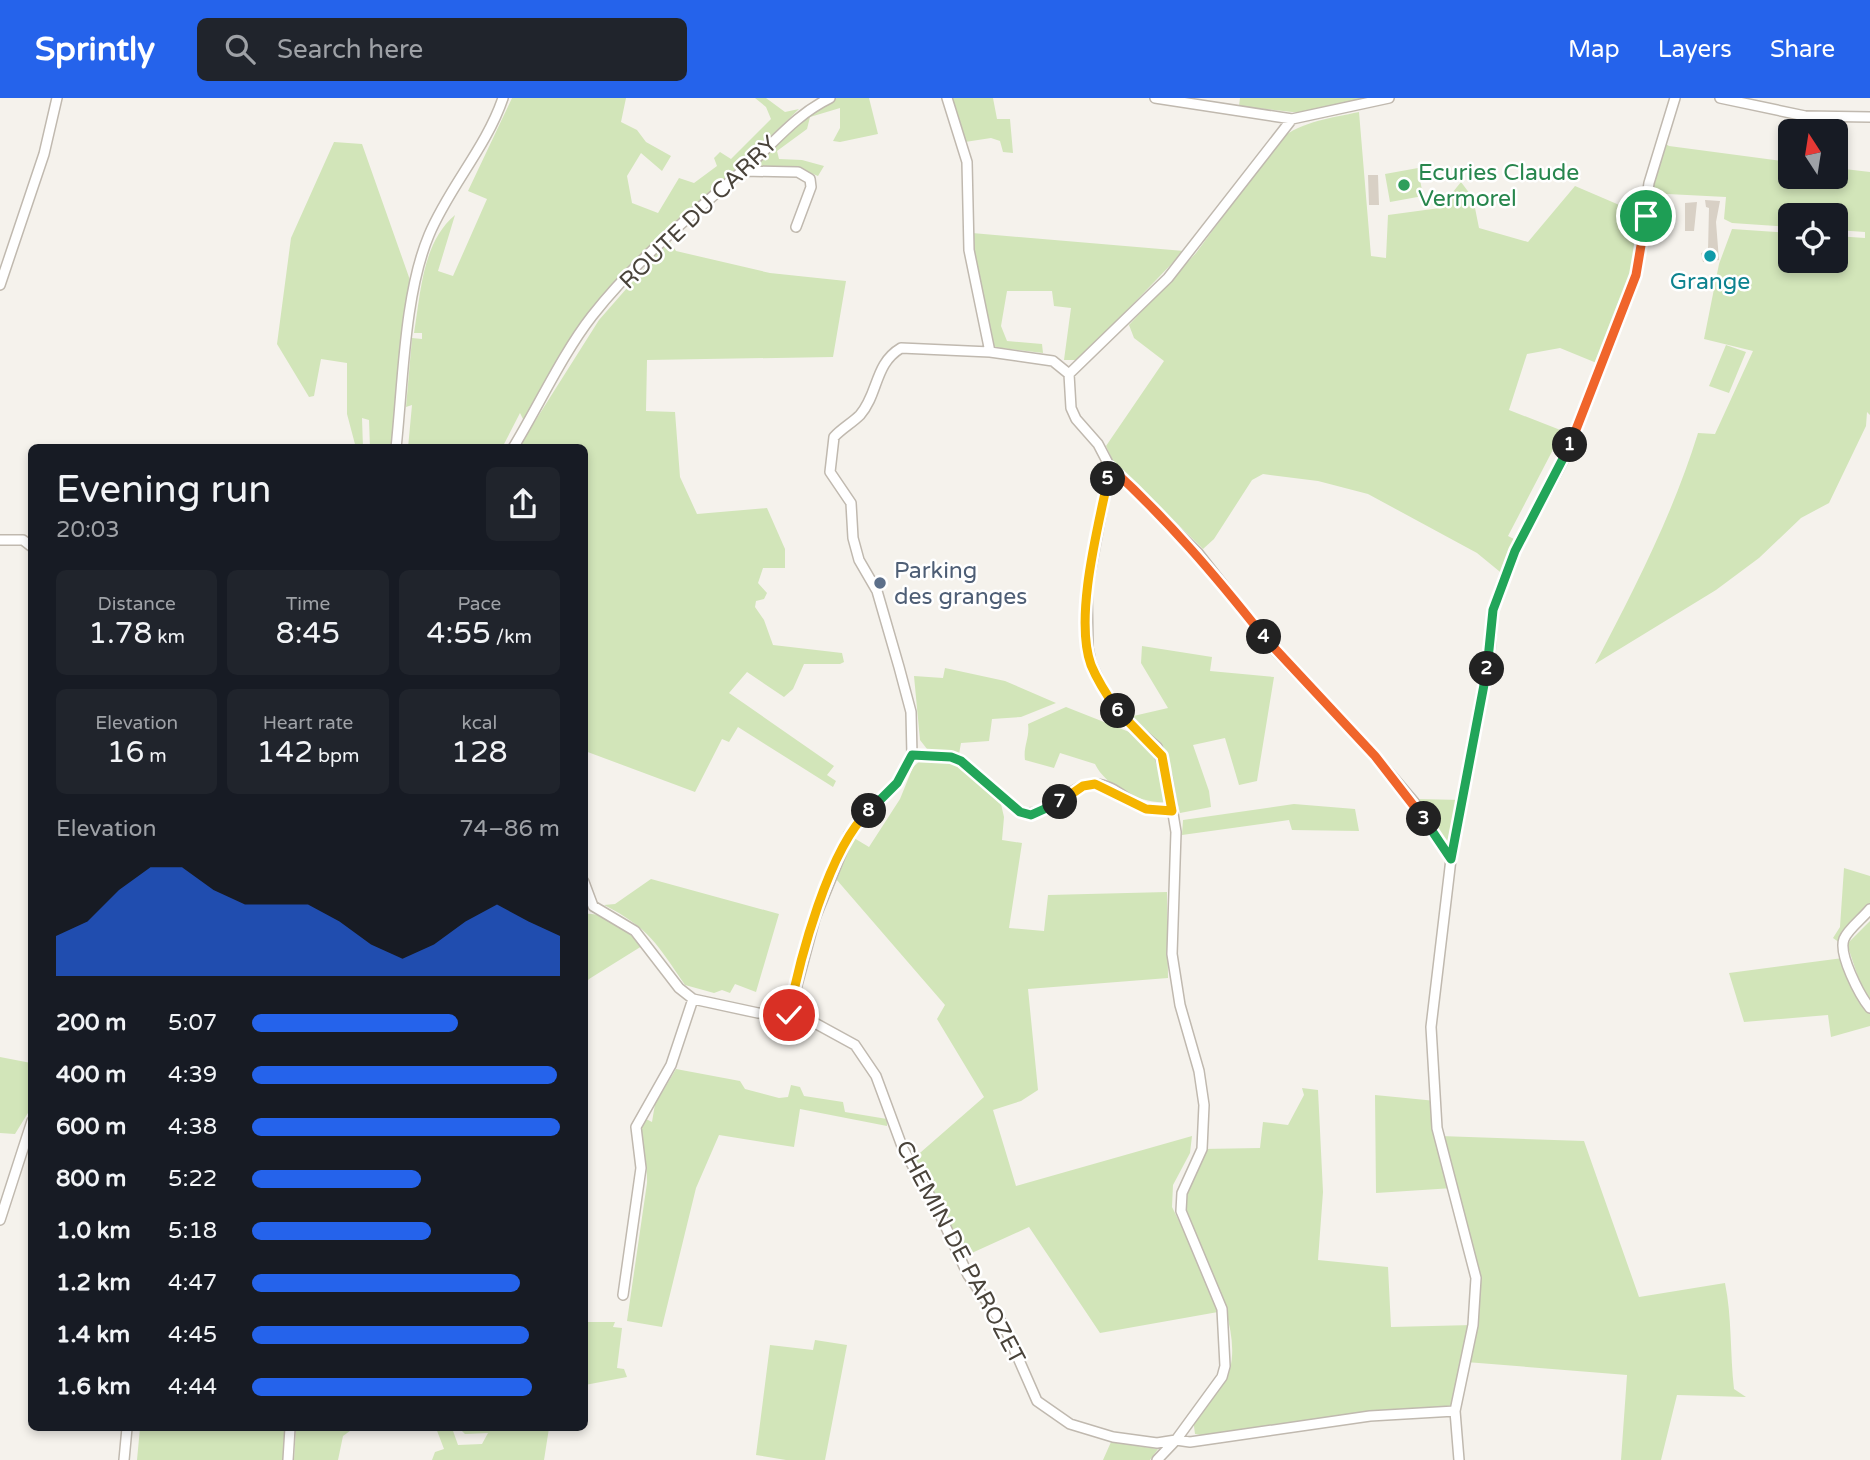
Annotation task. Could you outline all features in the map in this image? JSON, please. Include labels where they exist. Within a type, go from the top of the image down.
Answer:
[{"type":"street","points":[[0,285],[44,154],[57,98]]},
{"type":"street","points":[[397,444],[408,332],[428,238],[442,208],[489,134],[503,98]]},
{"type":"street","name":"ROUTE DU CARRY","points":[[515,444],[592,317],[686,217],[743,171],[786,127],[811,107],[830,98]]},
{"type":"street","points":[[947,98],[967,162],[969,250],[990,352]]},
{"type":"street","points":[[1155,98],[1293,119],[1389,98]]},
{"type":"street","points":[[1459,1460],[1455,1411],[1473,1325],[1476,1278],[1437,1128],[1431,1027],[1451,859],[1490,650],[1493,610],[1515,551],[1564,459],[1640,262],[1649,183],[1675,98]]},
{"type":"street","points":[[1720,98],[1805,116],[1870,117]]},
{"type":"street","points":[[1069,374],[1168,278],[1271,143],[1293,119]]},
{"type":"street","points":[[743,171],[798,172],[810,179],[811,187],[796,227]]},
{"type":"street","points":[[789,1015],[815,918],[849,834],[897,783],[912,755],[911,712],[900,667],[877,592],[859,560],[853,538],[850,503],[830,472],[830,450],[834,437],[859,415],[880,368],[890,354],[911,346],[990,352],[1053,361],[1069,374],[1071,408],[1076,419],[1098,444],[1110,467],[1198,553],[1270,645],[1375,756],[1414,802],[1451,859]]},
{"type":"street","points":[[1110,467],[1087,589],[1089,655],[1105,692],[1123,718],[1145,735],[1162,756],[1175,832],[1172,954],[1180,1006],[1199,1071],[1204,1105],[1202,1149],[1182,1193],[1181,1211],[1222,1309],[1225,1366],[1217,1385],[1189,1418],[1176,1440],[1157,1460]]},
{"type":"street","points":[[0,540],[23,540],[28,544]]},
{"type":"street","points":[[912,755],[951,757],[961,761],[1020,812],[1031,815],[1056,804],[1083,786],[1095,784],[1146,809],[1172,811]]},
{"type":"street","points":[[589,907],[635,931],[679,988],[693,999],[671,1065],[636,1127],[641,1168],[623,1295]]},
{"type":"street","points":[[1870,909],[1847,933],[1843,945],[1845,958],[1870,1007]]},
{"type":"street","name":"CHEMIN DE PAROZET","points":[[693,999],[758,1013],[789,1015],[840,1035],[866,1058],[876,1076],[903,1149],[937,1208],[968,1275],[1004,1326],[1037,1401],[1070,1424],[1102,1434],[1157,1443],[1176,1440],[1190,1442],[1370,1416],[1455,1411]]},
{"type":"street","points":[[0,1220],[28,1133]]},
{"type":"street","points":[[124,1460],[127,1431]]},
{"type":"street","points":[[288,1460],[290,1431]]},
{"type":"green space","points":[[512,98],[626,98],[621,122],[637,130],[646,142],[671,156],[662,171],[641,153],[627,176],[632,203],[658,213],[679,178],[694,183],[717,166],[714,158],[720,152],[731,159],[771,119],[766,107],[755,98],[766,98],[785,112],[799,109],[737,169],[660,234],[591,311],[524,421],[520,413],[504,444],[408,444],[412,405],[406,407],[412,338],[422,339],[422,333],[414,333],[421,285],[436,239],[455,215],[438,271],[453,276],[487,199],[468,191]]},
{"type":"green space","points":[[836,98],[869,98],[878,134],[833,141],[840,128],[840,108],[810,117],[807,129],[777,151],[779,159],[802,160],[824,166],[818,176],[798,168],[753,168],[754,164],[816,108]]},
{"type":"green space","points":[[950,98],[993,98],[997,119],[1010,119],[1013,153],[1003,152],[1000,141],[991,138],[965,142]]},
{"type":"green space","points":[[1240,98],[1368,98],[1301,113],[1239,106]]},
{"type":"green space","points":[[1359,112],[1371,256],[1386,258],[1388,215],[1440,208],[1461,182],[1473,198],[1479,228],[1528,242],[1575,186],[1645,216],[1640,262],[1599,364],[1560,348],[1527,354],[1509,410],[1568,433],[1565,440],[1558,440],[1508,536],[1520,542],[1505,576],[1477,553],[1368,494],[1318,481],[1263,474],[1252,480],[1214,539],[1203,549],[1113,461],[1106,446],[1164,361],[1134,338],[1129,325],[1196,253],[1280,139],[1308,124]]},
{"type":"green space","points":[[1660,140],[1669,146],[1778,160],[1778,189],[1848,189],[1848,169],[1870,172],[1870,415],[1867,412],[1866,426],[1829,503],[1801,518],[1759,558],[1716,590],[1595,664],[1665,522],[1698,433],[1715,434],[1753,351],[1704,339],[1719,264],[1732,229],[1778,232],[1778,273],[1848,273],[1848,237],[1865,238],[1865,232],[1848,231],[1848,203],[1778,203],[1778,226],[1732,223],[1724,219],[1726,197],[1648,193]]},
{"type":"green space","points":[[334,142],[362,144],[410,280],[392,444],[370,444],[369,420],[362,418],[363,444],[355,444],[347,414],[347,363],[321,359],[314,396],[309,397],[277,344],[291,238]]},
{"type":"green space","name":"Ecuries Claude Vermorel","points":[[1418,168],[1423,196],[1390,202],[1385,174]]},
{"type":"green space","points":[[972,233],[1184,251],[1079,360],[1064,360],[1071,308],[1054,306],[1052,291],[1007,291],[1001,326],[1007,341],[1042,344],[1043,353],[993,347],[972,248]]},
{"type":"green space","points":[[669,240],[676,251],[770,273],[846,281],[833,357],[647,360],[646,411],[675,412],[680,477],[697,514],[767,508],[785,549],[785,568],[763,568],[758,583],[767,593],[764,599],[756,601],[755,607],[764,620],[773,645],[842,653],[844,662],[840,664],[804,664],[793,689],[784,697],[747,672],[729,693],[834,766],[827,775],[836,781],[833,787],[738,727],[729,742],[722,739],[695,792],[588,752],[588,444],[521,444],[599,320]]},
{"type":"green space","points":[[1726,345],[1746,352],[1729,393],[1709,386]]},
{"type":"green space","points":[[1142,646],[1212,657],[1210,671],[1274,677],[1257,781],[1239,785],[1225,738],[1193,745],[1209,791],[1211,807],[1180,813],[1164,749],[1129,717],[1168,708],[1141,663]]},
{"type":"green space","points":[[945,668],[1005,681],[1056,703],[1021,717],[992,719],[989,741],[961,743],[959,754],[927,749],[920,740],[914,676],[943,678]]},
{"type":"green space","points":[[1066,707],[1142,737],[1159,761],[1166,802],[1136,797],[1107,780],[1095,764],[1060,753],[1054,768],[1025,760],[1028,724]]},
{"type":"green space","points":[[922,759],[953,762],[1001,804],[1004,817],[1002,840],[1022,843],[1009,928],[1044,931],[1048,895],[1167,892],[1168,978],[1028,989],[1038,1090],[1021,1101],[993,1110],[1016,1186],[1192,1136],[1190,1153],[1173,1185],[1172,1207],[1216,1295],[1218,1312],[1100,1333],[1029,1227],[963,1257],[913,1159],[984,1097],[937,1019],[945,1005],[836,879],[854,838],[869,847],[900,799],[913,767]]},
{"type":"green space","points":[[1416,799],[1463,800],[1449,846]]},
{"type":"green space","points":[[1294,804],[1355,809],[1359,831],[1292,830],[1289,820],[1182,835],[1183,820]]},
{"type":"green space","points":[[1844,868],[1870,876],[1870,909],[1843,945],[1833,938],[1840,927]]},
{"type":"green space","points":[[651,879],[779,914],[756,992],[735,984],[730,993],[722,990],[714,993],[685,985],[651,938],[632,921],[604,905],[615,904]]},
{"type":"green space","points":[[588,914],[593,914],[616,924],[642,946],[589,979]]},
{"type":"green space","points":[[1870,921],[1870,1026],[1831,1037],[1828,1015],[1744,1022],[1729,973],[1843,958],[1858,999],[1865,998],[1847,944]]},
{"type":"green space","points":[[0,1057],[28,1062],[28,1113],[15,1134],[0,1133]]},
{"type":"green space","points":[[676,1069],[740,1081],[745,1089],[779,1098],[788,1097],[791,1085],[800,1087],[804,1096],[843,1102],[845,1112],[887,1119],[887,1126],[800,1109],[794,1147],[719,1135],[696,1188],[662,1327],[627,1321],[647,1183],[642,1126],[644,1118],[652,1122],[655,1104]]},
{"type":"green space","points":[[1302,1088],[1318,1090],[1323,1192],[1318,1260],[1388,1267],[1391,1327],[1473,1325],[1476,1278],[1453,1188],[1376,1193],[1375,1095],[1436,1101],[1440,1136],[1584,1141],[1639,1297],[1725,1283],[1734,1389],[1746,1397],[1677,1395],[1661,1460],[1621,1460],[1627,1375],[1466,1362],[1455,1411],[1220,1438],[1195,1434],[1193,1418],[1223,1385],[1231,1366],[1232,1344],[1221,1297],[1181,1211],[1182,1193],[1202,1149],[1260,1148],[1263,1122],[1288,1125],[1304,1095]]},
{"type":"green space","points":[[588,1322],[615,1322],[613,1327],[622,1328],[617,1368],[624,1369],[627,1377],[588,1384]]},
{"type":"green space","points":[[815,1340],[847,1345],[825,1460],[786,1460],[756,1455],[770,1345],[813,1350]]},
{"type":"green space","points":[[140,1431],[285,1431],[283,1460],[137,1460]]},
{"type":"green space","points":[[296,1431],[350,1431],[343,1436],[338,1460],[294,1460]]},
{"type":"green space","points":[[437,1431],[453,1431],[458,1445],[482,1444],[488,1433],[465,1434],[462,1431],[549,1431],[544,1460],[432,1460],[435,1452],[444,1449]]},
{"type":"green space","points":[[1111,1442],[1158,1449],[1150,1460],[1103,1460]]},
{"type":"building","name":"Ecuries Claude Vermorel","points":[[1368,175],[1378,175],[1379,205],[1369,205]]},
{"type":"building","points":[[1705,200],[1720,201],[1716,222],[1719,260],[1703,262],[1701,253],[1708,251],[1709,208],[1706,207]]},
{"type":"building","points":[[1697,202],[1694,231],[1685,231],[1685,203]]},
{"type":"place","name":"Ecuries Claude Vermorel","points":[[1404,185]]},
{"type":"place","name":"Grange","points":[[1710,256]]},
{"type":"place","name":"Parking des granges","points":[[880,583]]},
{"type":"route","points":[[789,1015],[794,986],[815,918],[849,834],[897,783],[912,755],[935,755],[961,761],[982,782],[1020,812],[1031,815],[1056,804],[1083,786],[1095,784],[1109,788],[1146,809],[1172,811],[1162,756],[1145,735],[1123,718],[1105,692],[1091,663],[1088,648],[1087,589],[1110,467],[1149,502],[1198,553],[1270,645],[1375,756],[1414,802],[1451,859],[1465,800],[1490,650],[1493,610],[1515,551],[1564,459],[1622,312],[1640,262],[1646,216]]}]
